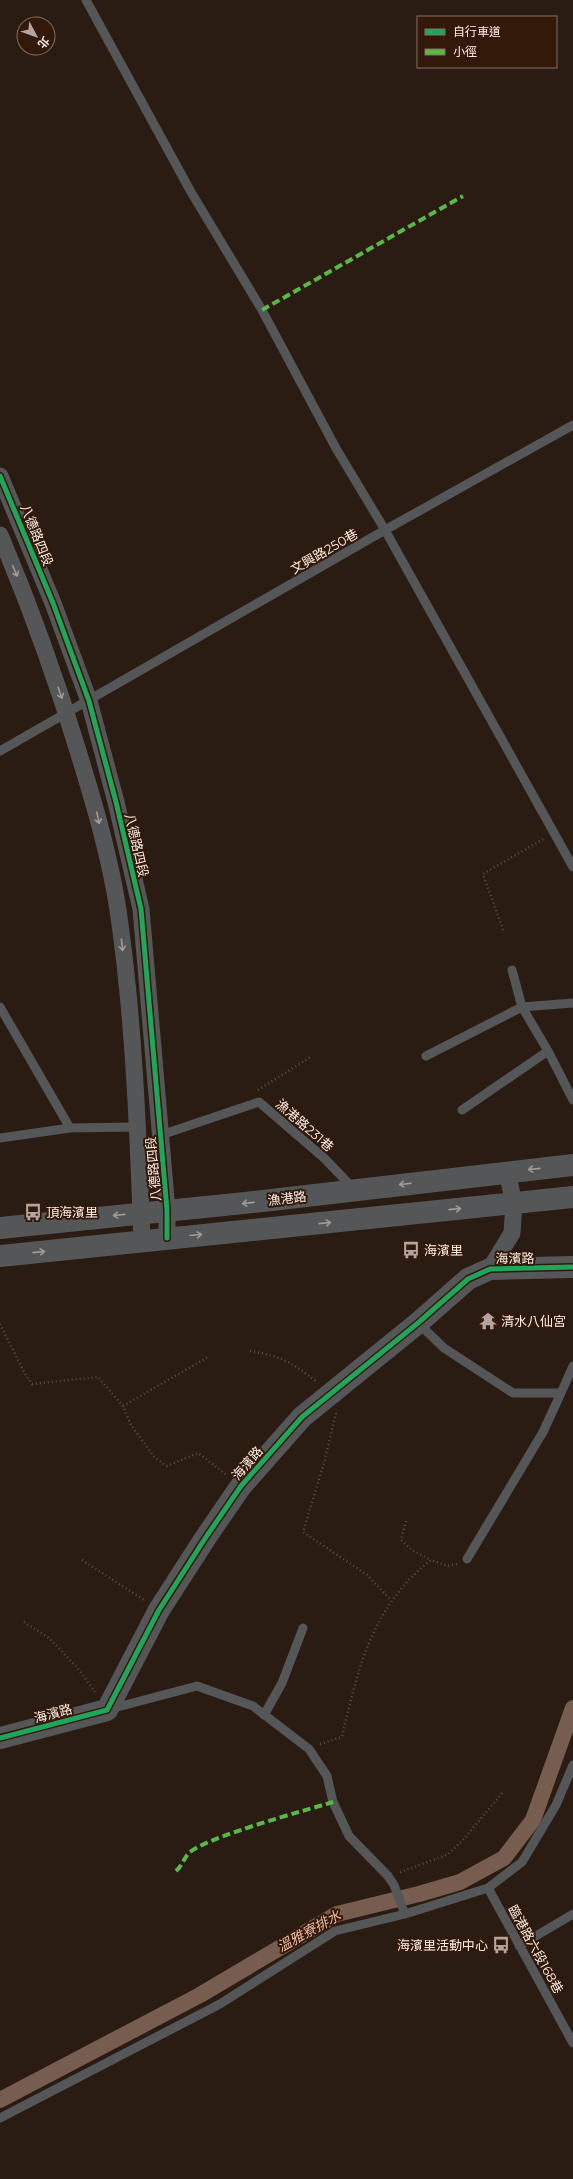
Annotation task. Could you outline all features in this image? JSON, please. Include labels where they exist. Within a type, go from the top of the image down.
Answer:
[{"type":"street","name":"八德路四段","points":[[0,476],[53,603],[89,701],[106,763],[141,908],[167,1210],[167,1238]]},
{"type":"street","name":"八德路四段","points":[[0,535],[26,597],[67,714],[96,808],[118,909],[131,1033],[142,1241]]},
{"type":"street","points":[[84,771],[106,763]]},
{"type":"street","name":"漁港路","points":[[0,1228],[573,1165]]},
{"type":"street","points":[[490,1268],[512,1233],[514,1203],[507,1172]]},
{"type":"street","points":[[0,1256],[573,1197]]},
{"type":"street","name":"海濱路","points":[[0,1738],[107,1710],[160,1610],[241,1486],[302,1417],[418,1323],[468,1279],[490,1268],[573,1267]]},
{"type":"lane","points":[[86,0],[191,192],[262,310],[337,450],[385,530],[573,867]]},
{"type":"lane","name":"文興路250巷","points":[[0,751],[67,714],[385,530],[573,425]]},
{"type":"lane","points":[[512,970],[522,1007],[548,1051],[573,1100]]},
{"type":"lane","points":[[426,1056],[522,1007],[573,1003]]},
{"type":"lane","points":[[0,1007],[70,1128]]},
{"type":"lane","points":[[462,1110],[548,1051]]},
{"type":"lane","name":"漁港路231巷","points":[[161,1135],[259,1102],[324,1158],[356,1190]]},
{"type":"lane","points":[[0,1138],[70,1128],[136,1127]]},
{"type":"lane","points":[[418,1323],[444,1348],[513,1393],[561,1393]]},
{"type":"lane","points":[[467,1559],[543,1432],[573,1366]]},
{"type":"lane","points":[[264,1715],[282,1683],[303,1628]]},
{"type":"lane","points":[[107,1710],[197,1686],[253,1706],[309,1749],[327,1776],[333,1802],[349,1836],[388,1876],[394,1885],[404,1911]]},
{"type":"lane","points":[[0,2118],[220,2004],[335,1931],[488,1888],[522,1862],[556,1805],[573,1765]]},
{"type":"lane","name":"臨港路六段168巷","points":[[488,1888],[573,2043]]},
{"type":"lane","points":[[519,1946],[573,1914]]},
{"type":"path","points":[[503,930],[483,874],[554,833]]},
{"type":"path","points":[[254,1104],[252,1094],[312,1056]]},
{"type":"path","points":[[0,1324],[25,1374],[32,1384],[98,1377],[123,1406],[131,1425],[155,1458],[167,1466],[198,1453],[241,1486]]},
{"type":"path","points":[[250,1351],[276,1355],[336,1390],[334,1426],[303,1532],[367,1575],[391,1600]]},
{"type":"path","points":[[123,1406],[208,1357]]},
{"type":"path","points":[[406,1521],[401,1540],[412,1550],[431,1560],[448,1566],[467,1559]]},
{"type":"path","points":[[82,1560],[160,1610]]},
{"type":"path","points":[[309,1749],[342,1737],[366,1645],[391,1600],[431,1560]]},
{"type":"path","points":[[24,1622],[49,1638],[76,1666],[86,1681],[103,1700],[107,1710]]},
{"type":"path","points":[[388,1876],[416,1868],[447,1855],[463,1840],[503,1792]]},
{"type":"waterway","name":"溫雅寮排水","points":[[0,2100],[200,1995],[337,1914],[419,1894],[460,1882],[504,1858],[533,1820],[573,1708]]},
{"type":"marked path","points":[[262,310],[463,196]]},
{"type":"marked path","points":[[176,1871],[188,1854],[213,1840],[256,1825],[333,1802]]},
{"type":"cycle path","points":[[0,476],[53,603],[89,701],[116,802],[141,909],[167,1210],[167,1238]]},
{"type":"cycle path","points":[[0,1738],[107,1710],[159,1610],[241,1486],[302,1417],[418,1323],[468,1279],[490,1269],[573,1267]]},
{"type":"place","name":"頂海濱里","points":[[33,1212]]},
{"type":"place","name":"海濱里","points":[[411,1250]]},
{"type":"place","name":"清水八仙宮","points":[[488,1321]]},
{"type":"place","name":"海濱里活動中心","points":[[501,1945]]}]
